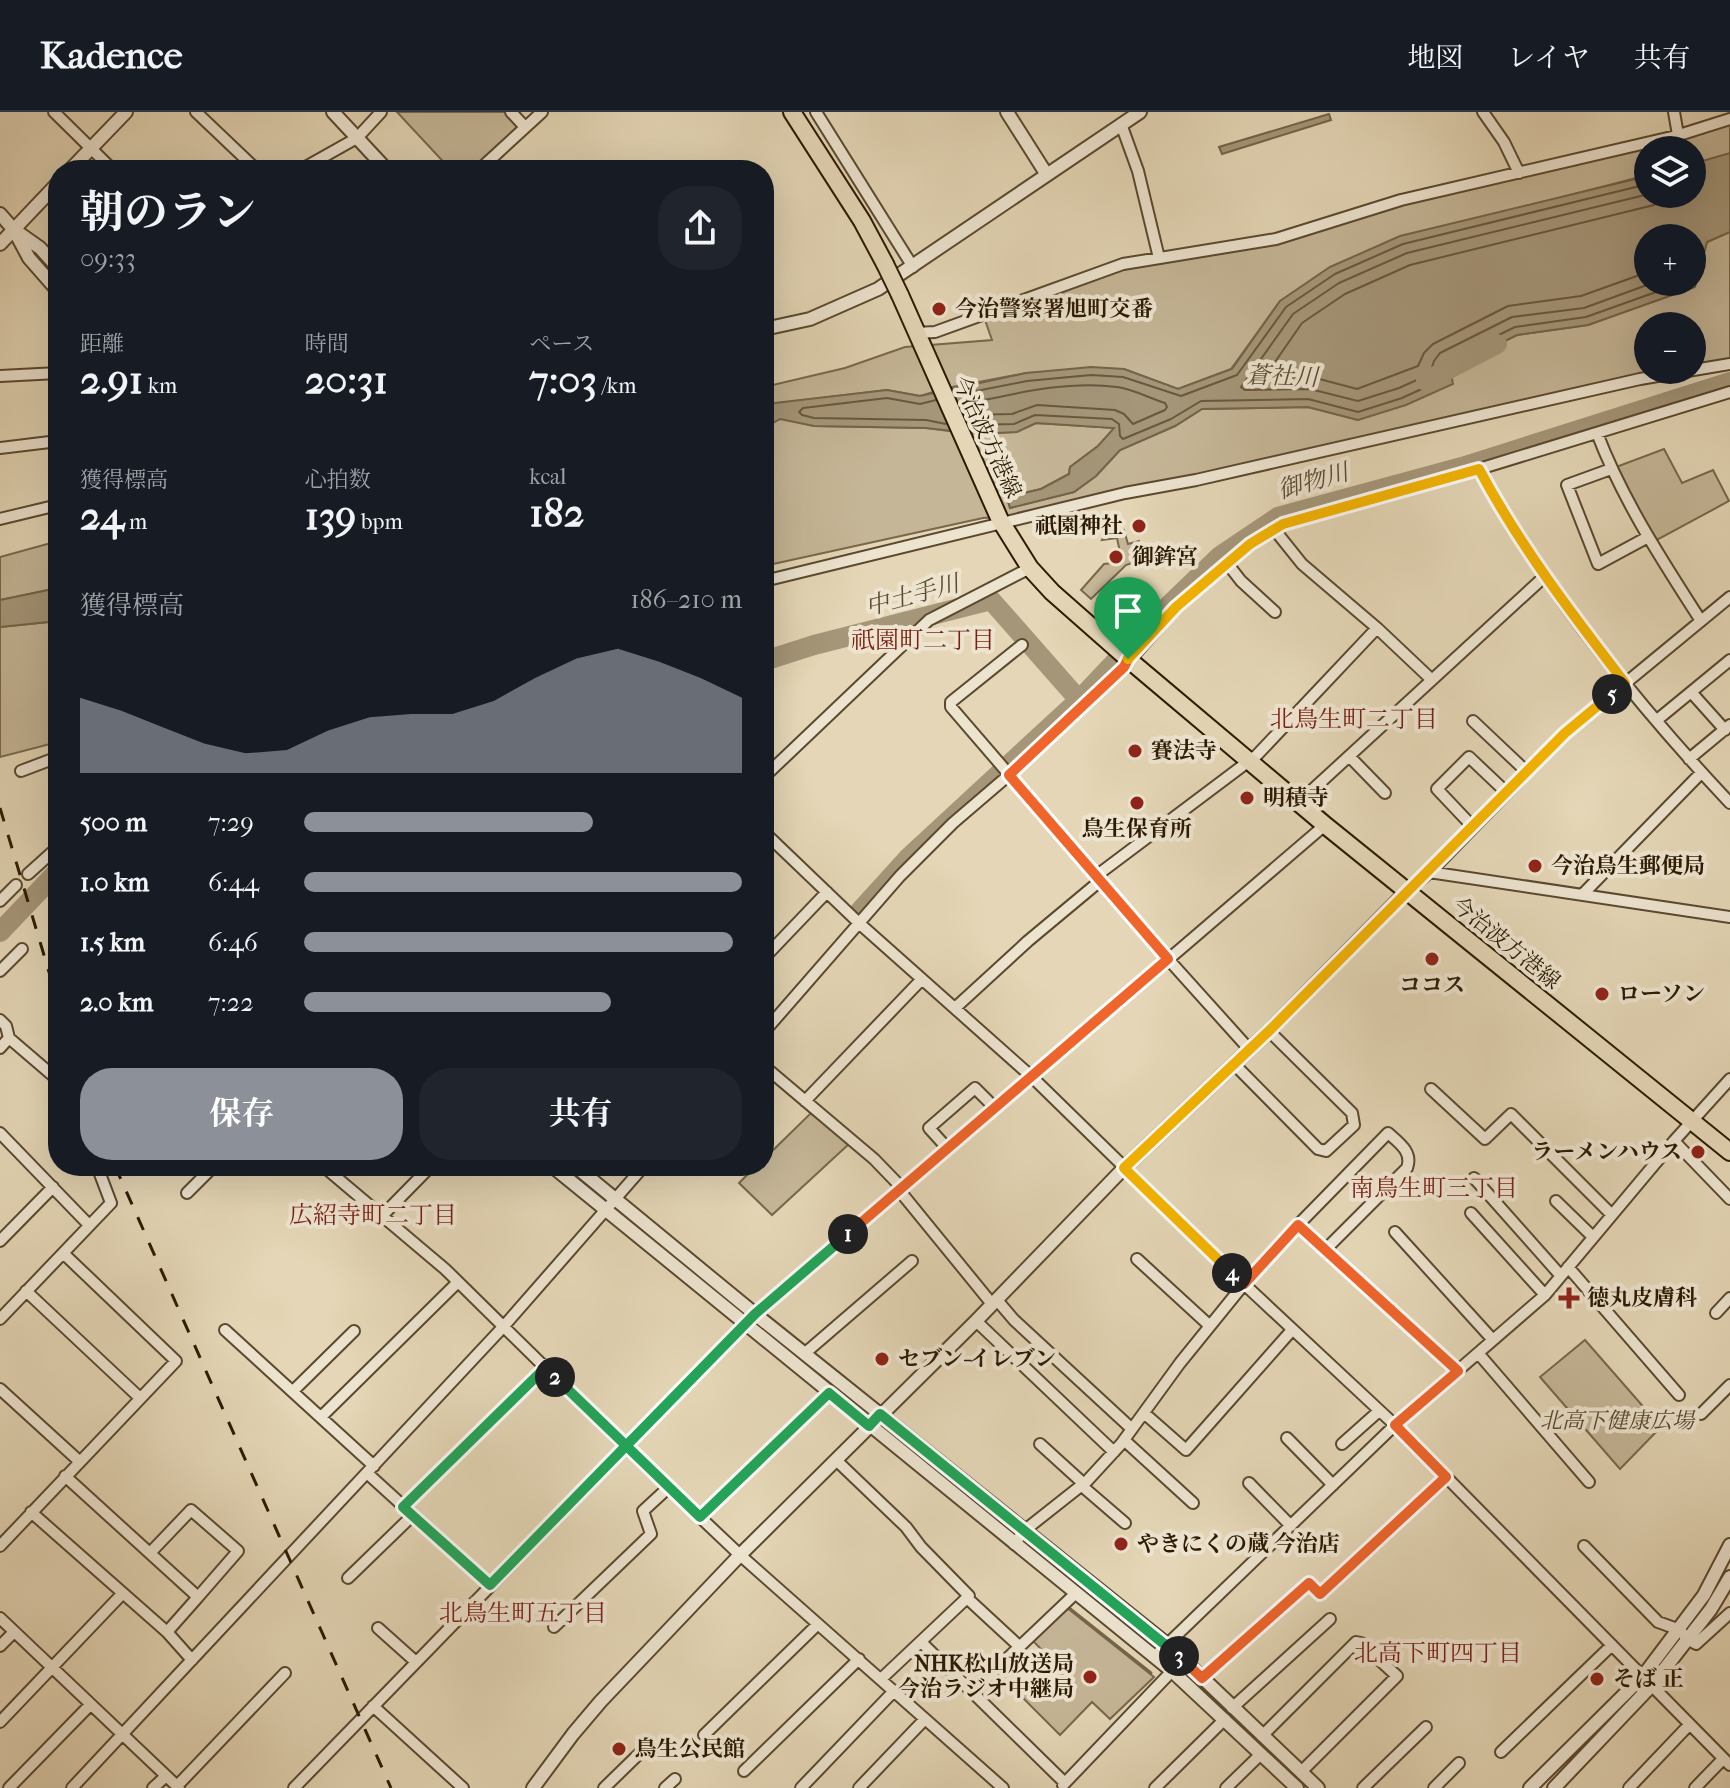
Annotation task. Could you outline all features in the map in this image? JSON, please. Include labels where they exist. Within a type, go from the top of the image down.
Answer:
[{"type":"main road","name":"今治波方港線","points":[[792,112],[862,221],[885,264],[1002,522],[1030,568],[1076,615],[1298,803],[1730,1152]]},
{"type":"street","points":[[54,112],[103,160]]},
{"type":"street","points":[[80,160],[126,112]]},
{"type":"street","points":[[196,112],[246,160]]},
{"type":"street","points":[[333,112],[378,160]]},
{"type":"street","points":[[318,160],[357,138],[381,112]]},
{"type":"street","points":[[511,112],[525,127]]},
{"type":"street","points":[[490,160],[542,112]]},
{"type":"street","points":[[816,112],[913,267]]},
{"type":"street","points":[[1007,112],[1047,175]]},
{"type":"street","points":[[774,327],[810,319],[860,299],[913,267],[1140,112]]},
{"type":"street","points":[[1483,112],[1504,142],[1519,173]]},
{"type":"street","points":[[1674,112],[1678,135]]},
{"type":"street","points":[[919,340],[1123,264],[1276,239],[1401,200],[1678,135],[1730,119]]},
{"type":"street","points":[[1121,124],[1138,171],[1159,258]]},
{"type":"street","points":[[0,244],[48,194]]},
{"type":"street","points":[[0,214],[14,230],[29,258],[48,280]]},
{"type":"street","points":[[14,230],[48,257]]},
{"type":"street","points":[[774,579],[1125,493],[1196,480],[1640,379],[1730,364]]},
{"type":"street","points":[[0,376],[48,374]]},
{"type":"street","points":[[774,1021],[900,876],[953,823],[1124,667],[1176,607],[1250,544],[1283,524],[1479,469],[1730,392]]},
{"type":"street","points":[[1597,433],[1611,469],[1648,537],[1701,621]]},
{"type":"street","points":[[0,448],[48,442]]},
{"type":"street","points":[[1479,469],[1506,519],[1544,577],[1625,683],[1701,773],[1728,798]]},
{"type":"street","points":[[1611,469],[1567,485],[1598,564],[1648,537]]},
{"type":"street","points":[[0,519],[48,507]]},
{"type":"street","points":[[1274,529],[1302,564],[1432,680]]},
{"type":"street","points":[[1227,563],[1241,581],[1275,612]]},
{"type":"street","points":[[774,767],[929,620],[1030,568]]},
{"type":"street","points":[[1298,803],[1544,577]]},
{"type":"street","points":[[533,1788],[601,1701],[740,1555],[976,1321],[1124,1168],[1269,1031],[1565,733],[1730,597]]},
{"type":"street","points":[[955,1008],[1098,878],[1249,761],[1377,628]]},
{"type":"street","points":[[1022,645],[951,702],[951,707],[1249,1049]]},
{"type":"street","points":[[1657,720],[1730,660]]},
{"type":"street","points":[[1689,759],[1727,728],[1691,692]]},
{"type":"street","points":[[1473,721],[1527,772]]},
{"type":"street","points":[[1349,756],[1385,793]]},
{"type":"street","points":[[1473,827],[1437,789],[1469,757],[1507,793]]},
{"type":"street","points":[[21,771],[48,761]]},
{"type":"street","points":[[1582,895],[1701,773]]},
{"type":"street","points":[[294,1788],[755,1314],[1325,825]]},
{"type":"street","points":[[774,842],[860,924],[1032,1077],[1244,1284],[1395,1425],[1648,1680],[1727,1762],[1695,1788]]},
{"type":"street","points":[[28,874],[48,856]]},
{"type":"street","points":[[1429,872],[1730,917]]},
{"type":"street","points":[[0,901],[16,885]]},
{"type":"street","points":[[774,948],[827,892]]},
{"type":"street","points":[[0,971],[22,949]]},
{"type":"street","points":[[805,1101],[922,979]]},
{"type":"street","points":[[0,1020],[6,1026],[9,1038],[48,1071]]},
{"type":"street","points":[[1234,1064],[1318,1149],[1326,1151],[1354,1125],[1352,1113],[1269,1031]]},
{"type":"street","points":[[0,1048],[9,1038]]},
{"type":"street","points":[[774,1075],[874,1159],[994,1302],[1132,1429]]},
{"type":"street","points":[[1154,1657],[1395,1425],[1545,1295],[1730,1079]]},
{"type":"street","points":[[948,1149],[929,1128],[975,1088],[995,1108]]},
{"type":"street","points":[[1431,1089],[1485,1139],[1511,1114],[1612,1215]]},
{"type":"street","points":[[0,1133],[89,1225]]},
{"type":"street","points":[[1014,1544],[1025,1530],[1083,1485],[1114,1452],[1244,1284],[1388,1133],[1406,1150],[1407,1168],[1326,1249]]},
{"type":"street","points":[[1674,1141],[1730,1199]]},
{"type":"street","points":[[0,1319],[111,1203],[101,1176]]},
{"type":"street","points":[[187,1193],[204,1176]]},
{"type":"street","points":[[334,1176],[458,1282],[740,1555],[1003,1788]]},
{"type":"street","points":[[381,1217],[421,1176]]},
{"type":"street","points":[[564,1176],[1172,1671],[1297,1788]]},
{"type":"street","points":[[587,1176],[1168,1645],[1318,1788]]},
{"type":"street","points":[[72,1788],[504,1326],[635,1176]]},
{"type":"street","points":[[1474,1178],[1679,1395]]},
{"type":"street","points":[[0,1241],[53,1187]]},
{"type":"street","points":[[1556,1201],[1593,1237]]},
{"type":"street","points":[[1471,1213],[1545,1295]]},
{"type":"street","points":[[1298,1225],[1458,1371]]},
{"type":"street","points":[[1395,1232],[1493,1340]]},
{"type":"street","points":[[0,1546],[176,1361],[63,1253]]},
{"type":"street","points":[[1137,1259],[1210,1326]]},
{"type":"street","points":[[804,1354],[912,1261]]},
{"type":"street","points":[[321,1417],[458,1282]]},
{"type":"street","points":[[26,1291],[140,1398]]},
{"type":"street","points":[[1716,1313],[1730,1298]]},
{"type":"street","points":[[976,1321],[1114,1452]]},
{"type":"street","points":[[225,1330],[321,1417],[403,1507],[490,1585]]},
{"type":"street","points":[[1144,1413],[1186,1450],[1292,1330]]},
{"type":"street","points":[[293,1391],[354,1331]]},
{"type":"street","points":[[1478,1353],[1589,1482]]},
{"type":"street","points":[[403,1507],[546,1367]]},
{"type":"street","points":[[1701,1414],[1730,1385]]},
{"type":"street","points":[[0,1389],[79,1461]]},
{"type":"street","points":[[700,1517],[829,1393]]},
{"type":"street","points":[[1342,1444],[1379,1411]]},
{"type":"street","points":[[1287,1438],[1333,1485]]},
{"type":"street","points":[[1124,1440],[1193,1503]]},
{"type":"street","points":[[1040,1444],[1125,1523]]},
{"type":"street","points":[[836,1460],[968,1592],[967,1598],[881,1679]]},
{"type":"street","points":[[65,1476],[198,1597]]},
{"type":"street","points":[[1202,1678],[1309,1583],[1320,1594],[1446,1477]]},
{"type":"street","points":[[1249,1483],[1291,1526]]},
{"type":"street","points":[[554,1627],[651,1534],[643,1511],[669,1487]]},
{"type":"street","points":[[150,1553],[191,1510],[238,1551],[167,1632]]},
{"type":"street","points":[[31,1512],[167,1632],[192,1660]]},
{"type":"street","points":[[348,1578],[413,1515]]},
{"type":"street","points":[[1683,1635],[1730,1545]]},
{"type":"street","points":[[1584,1546],[1658,1622],[1696,1644],[1730,1613]]},
{"type":"street","points":[[1554,1788],[1683,1635],[1711,1609],[1730,1577]]},
{"type":"street","points":[[0,1722],[123,1593]]},
{"type":"street","points":[[973,1691],[1076,1593]]},
{"type":"street","points":[[967,1598],[1020,1647]]},
{"type":"street","points":[[0,1618],[178,1787],[285,1673]]},
{"type":"street","points":[[1232,1708],[1330,1619]]},
{"type":"street","points":[[704,1735],[818,1624]]},
{"type":"street","points":[[378,1628],[416,1662]]},
{"type":"street","points":[[0,1646],[14,1632]]},
{"type":"street","points":[[921,1642],[973,1691],[1063,1786],[1172,1671]]},
{"type":"street","points":[[1262,1736],[1356,1642],[1361,1643],[1397,1676],[1301,1772]]},
{"type":"street","points":[[1501,1752],[1612,1645]]},
{"type":"street","points":[[744,1771],[859,1659]]},
{"type":"street","points":[[1530,1788],[1648,1680]]},
{"type":"street","points":[[801,1788],[894,1691]]},
{"type":"street","points":[[9,1788],[90,1705]]},
{"type":"street","points":[[373,1706],[463,1788]]},
{"type":"street","points":[[861,1787],[925,1719]]},
{"type":"street","points":[[1155,1788],[1225,1719]]},
{"type":"street","points":[[1629,1788],[1689,1725]]},
{"type":"street","points":[[1363,1788],[1426,1727]]},
{"type":"street","points":[[604,1788],[642,1751]]},
{"type":"street","points":[[1226,1788],[1261,1754]]},
{"type":"street","points":[[1434,1788],[1459,1763]]},
{"type":"street","points":[[153,1788],[166,1776]]},
{"type":"street","points":[[665,1788],[675,1779]]},
{"type":"green space","points":[[397,112],[508,112],[522,127],[486,160],[442,160]]},
{"type":"green space","points":[[1730,125],[1730,154],[1706,161],[1706,136],[1689,136]]},
{"type":"green space","points":[[1634,151],[1634,179],[1442,228],[1280,301],[1231,369],[1178,389],[1124,369],[1026,373],[920,396],[887,390],[774,404],[774,385],[845,368],[905,347],[992,340],[984,317],[1121,270],[1267,246],[1402,205]]},
{"type":"green space","points":[[1730,232],[1730,359],[1706,364],[1706,312],[1634,312],[1634,377],[1013,516],[983,518],[774,564],[774,422],[780,418],[814,426],[926,428],[965,433],[1016,432],[1036,423],[1115,428],[1098,446],[1070,467],[1069,474],[1041,489],[1007,497],[1010,508],[1074,492],[1096,476],[1120,450],[1175,426],[1202,409],[1308,407],[1358,420],[1452,384],[1450,368],[1517,335],[1588,325],[1669,296],[1706,296],[1707,242]]},
{"type":"green space","points":[[1664,449],[1682,483],[1713,470],[1729,501],[1655,541],[1616,467]]},
{"type":"green space","points":[[1124,530],[1128,544],[1139,541],[1140,560],[1126,565],[1091,599],[1081,590],[1104,564],[1122,562],[1117,538],[1102,540],[1104,536]]},
{"type":"green space","points":[[48,544],[48,590],[0,600],[0,557]]},
{"type":"green space","points":[[48,622],[48,745],[0,757],[0,627]]},
{"type":"green space","points":[[812,1112],[850,1143],[772,1215],[739,1183],[746,1176],[774,1176],[774,1149]]},
{"type":"green space","name":"北高下健康広場","points":[[1585,1340],[1661,1427],[1620,1469],[1540,1377]]},
{"type":"green space","points":[[1066,1607],[1154,1677],[1110,1719],[1092,1702],[1060,1735],[1020,1695],[1053,1661],[1032,1640]]},
{"type":"water","points":[[1329,114],[1331,120],[1222,154],[1219,147]]},
{"type":"water","points":[[1730,153],[1730,232],[1707,242],[1706,246],[1706,224],[1634,224],[1634,296],[1670,296],[1588,325],[1517,335],[1450,368],[1453,384],[1406,405],[1358,420],[1308,407],[1202,409],[1175,426],[1120,450],[1096,476],[1074,492],[1010,508],[1007,497],[1041,489],[1069,474],[1070,467],[1098,446],[1114,428],[1036,423],[1017,432],[980,434],[926,428],[814,426],[780,419],[774,422],[774,403],[887,390],[920,396],[1026,373],[1091,367],[1124,369],[1178,389],[1232,369],[1280,301],[1330,267],[1400,236],[1634,179],[1634,208],[1706,208],[1706,160]]},
{"type":"water","points":[[48,590],[48,622],[0,627],[0,600]]},
{"type":"waterway","name":"蒼社川","points":[[1426,381],[1497,344]]},
{"type":"waterway","name":"御物川","points":[[860,911],[909,857],[1079,700],[1220,556],[1278,517],[1462,467],[1730,382]]},
{"type":"waterway","name":"中土手川","points":[[774,658],[991,600],[1079,700]]},
{"type":"waterway","name":"中土手川","points":[[0,932],[48,882]]},
{"type":"waterway","points":[[1069,1608],[1151,1673]]},
{"type":"railway","points":[[0,808],[48,969]]},
{"type":"railway","points":[[119,1176],[391,1788]]},
{"type":"place","name":"今治警察署旭町交番","points":[[939,309]]},
{"type":"place","name":"祇園神社","points":[[1139,526]]},
{"type":"place","name":"御鉾宮","points":[[1116,557]]},
{"type":"place","name":"賽法寺","points":[[1135,751]]},
{"type":"place","name":"明積寺","points":[[1247,798]]},
{"type":"place","name":"鳥生保育所","points":[[1137,803]]},
{"type":"place","name":"今治鳥生郵便局","points":[[1535,866]]},
{"type":"place","name":"ココス","points":[[1432,959]]},
{"type":"place","name":"ローソン","points":[[1602,994]]},
{"type":"place","name":"ラーメンハウス","points":[[1698,1152]]},
{"type":"place","name":"徳丸皮膚科","points":[[1569,1298]]},
{"type":"place","name":"セブン-イレブン","points":[[882,1359]]},
{"type":"place","name":"やきにくの蔵 今治店","points":[[1121,1544]]},
{"type":"place","name":"NHK松山放送局 今治ラジオ中継局","points":[[1090,1677]]},
{"type":"place","name":"そば 正","points":[[1597,1679]]},
{"type":"place","name":"鳥生公民館","points":[[619,1749]]},
{"type":"district","name":"祇園町二丁目","points":[[923,640]]},
{"type":"district","name":"北鳥生町二丁目","points":[[1354,719]]},
{"type":"district","name":"南鳥生町三丁目","points":[[1434,1188]]},
{"type":"district","name":"広紹寺町二丁目","points":[[373,1215]]},
{"type":"district","name":"北鳥生町五丁目","points":[[523,1613]]},
{"type":"district","name":"北高下町四丁目","points":[[1438,1653]]},
{"type":"route","points":[[1128,659],[1124,667],[1009,775],[1168,959],[755,1314],[625,1446],[490,1585],[403,1507],[546,1367],[625,1446],[700,1517],[829,1393],[869,1426],[880,1414],[1168,1645],[1202,1678],[1309,1583],[1320,1594],[1446,1477],[1395,1425],[1458,1371],[1298,1225],[1244,1284],[1124,1168],[1269,1031],[1565,733],[1625,683],[1544,577],[1506,519],[1479,469],[1283,524],[1250,544],[1176,607],[1128,659]]}]
